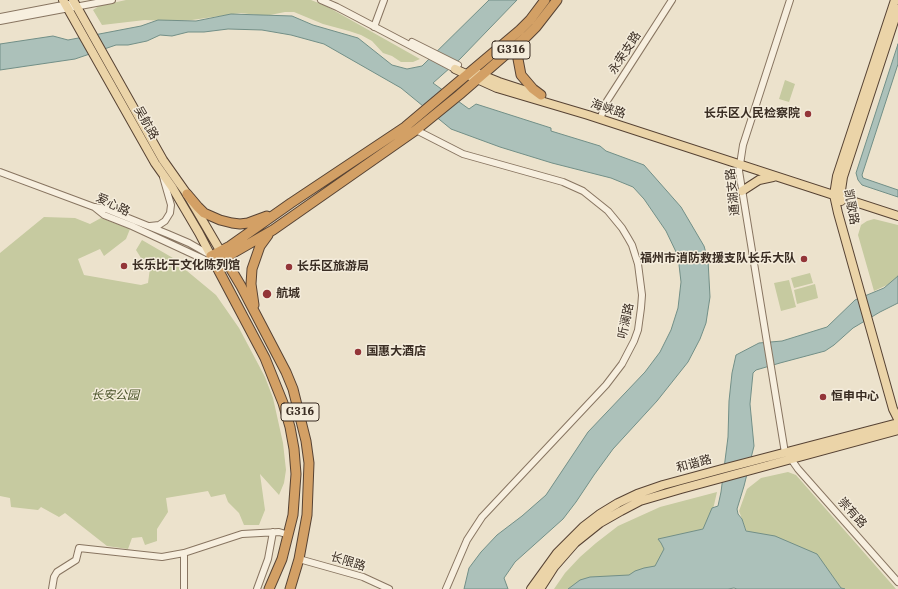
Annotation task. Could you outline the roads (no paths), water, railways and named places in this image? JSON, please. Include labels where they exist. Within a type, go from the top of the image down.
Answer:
[{"type":"highway","name":"G316","points":[[223,255],[280,212],[426,110],[520,30],[530,20],[545,0]]},
{"type":"highway","name":"G316","points":[[269,589],[282,559],[289,535],[296,497],[294,449],[290,427],[283,403],[264,358],[213,260],[273,230],[416,130],[520,43],[536,27],[557,0]]},
{"type":"highway","points":[[520,43],[518,59],[521,75],[526,83],[541,95]]},
{"type":"highway","points":[[186,194],[204,213],[220,220],[232,223],[248,223],[280,212]]},
{"type":"highway","points":[[255,313],[251,284],[252,269],[260,246],[273,230]]},
{"type":"highway","name":"G316","points":[[223,255],[286,372],[293,389],[306,441],[309,463],[306,515],[299,559],[290,589]]},
{"type":"highway","points":[[230,294],[233,286],[241,286]]},
{"type":"main road","name":"凯歌路","points":[[895,0],[838,176],[837,193],[893,409],[898,419]]},
{"type":"main road","name":"吴航路","points":[[70,4],[79,20],[103,54],[163,160],[186,194],[223,255]]},
{"type":"main road","name":"凯歌路","points":[[837,193],[898,9]]},
{"type":"main road","name":"吴航路","points":[[79,20],[94,56],[162,173],[172,187],[213,260]]},
{"type":"main road","name":"海峡路","points":[[456,67],[480,77],[541,95],[740,162],[898,211]]},
{"type":"main road","name":"海峡路","points":[[480,77],[497,88],[600,116]]},
{"type":"main road","name":"海峡路","points":[[740,162],[777,177],[837,193],[898,216]]},
{"type":"main road","points":[[742,191],[762,178],[777,177]]},
{"type":"main road","points":[[190,218],[195,220],[198,217],[198,213]]},
{"type":"main road","name":"凯歌路","points":[[870,319],[898,410]]},
{"type":"main road","name":"和谐路","points":[[531,589],[557,553],[583,527],[618,503],[637,494],[722,469],[898,423]]},
{"type":"main road","name":"和谐路","points":[[540,589],[554,567],[576,543],[610,517],[632,505],[652,497],[898,430]]},
{"type":"street","points":[[0,17],[90,0]]},
{"type":"street","points":[[0,21],[70,4],[112,0]]},
{"type":"street","name":"海峡路","points":[[321,0],[375,25]]},
{"type":"street","name":"海峡路","points":[[330,0],[456,67]]},
{"type":"street","points":[[375,25],[384,0]]},
{"type":"street","name":"永荣支路","points":[[600,116],[607,101],[672,0]]},
{"type":"street","name":"通湖支路","points":[[783,453],[768,340],[739,171],[743,145],[790,0]]},
{"type":"street","name":"听澜路","points":[[416,130],[463,154],[563,182],[583,191],[608,211],[622,228],[632,245],[638,264],[642,295],[638,330],[622,364],[606,385],[482,517],[467,540],[446,589]]},
{"type":"street","name":"爱心路","points":[[0,172],[94,207],[104,215],[213,260]]},
{"type":"street","points":[[146,225],[159,225],[165,221],[170,213],[171,205],[162,173]]},
{"type":"street","points":[[94,207],[106,209],[189,243],[213,260]]},
{"type":"street","name":"崇有路","points":[[791,459],[798,469],[898,582]]},
{"type":"street","points":[[257,589],[268,559],[273,532]]},
{"type":"street","points":[[52,589],[54,577],[57,572],[76,560],[79,548],[162,557],[184,553],[242,534],[279,532],[289,535]]},
{"type":"street","points":[[184,553],[184,589]]},
{"type":"street","name":"长限路","points":[[299,559],[363,577],[389,589]]},
{"type":"water","points":[[489,0],[517,0],[460,59],[433,83],[469,109],[476,104],[551,128],[551,131],[600,146],[606,151],[644,165],[681,207],[704,246],[708,260],[710,297],[706,323],[700,339],[688,362],[657,401],[613,449],[563,519],[515,562],[504,578],[508,589],[464,589],[469,568],[481,552],[497,535],[546,495],[588,432],[645,372],[660,352],[671,330],[678,308],[681,282],[678,256],[666,231],[644,199],[633,187],[611,178],[552,163],[500,147],[451,129],[401,88],[324,44],[291,35],[262,30],[228,29],[188,32],[172,36],[160,35],[147,41],[128,45],[116,45],[75,59],[0,70],[0,44],[53,36],[68,40],[141,26],[158,20],[196,21],[231,14],[292,16],[313,25],[358,38],[392,65],[407,69],[422,66]]},
{"type":"water","points":[[898,44],[898,64],[862,175],[863,178],[898,190],[898,197],[862,185],[858,180],[856,173]]},
{"type":"water","points":[[898,276],[898,303],[853,328],[825,351],[756,370],[753,373],[750,404],[754,446],[737,509],[738,514],[742,519],[746,531],[775,536],[817,554],[841,588],[845,589],[568,589],[580,580],[590,577],[629,575],[635,571],[655,566],[664,549],[658,539],[703,529],[712,508],[718,506],[721,492],[728,437],[729,401],[732,373],[736,355],[759,343],[782,341],[827,327],[855,300],[884,288]]},
{"type":"place","name":"长乐区人民检察院","points":[[808,114]]},
{"type":"place","name":"福州市消防救援支队长乐大队","points":[[804,259]]},
{"type":"place","name":"长乐比干文化陈列馆","points":[[124,266]]},
{"type":"place","name":"长乐区旅游局","points":[[289,267]]},
{"type":"place","name":"航城","points":[[267,294]]},
{"type":"place","name":"国惠大酒店","points":[[358,352]]},
{"type":"place","name":"恒申中心","points":[[823,397]]},
{"type":"park label","name":"长安公园","points":[[115,396]]}]
